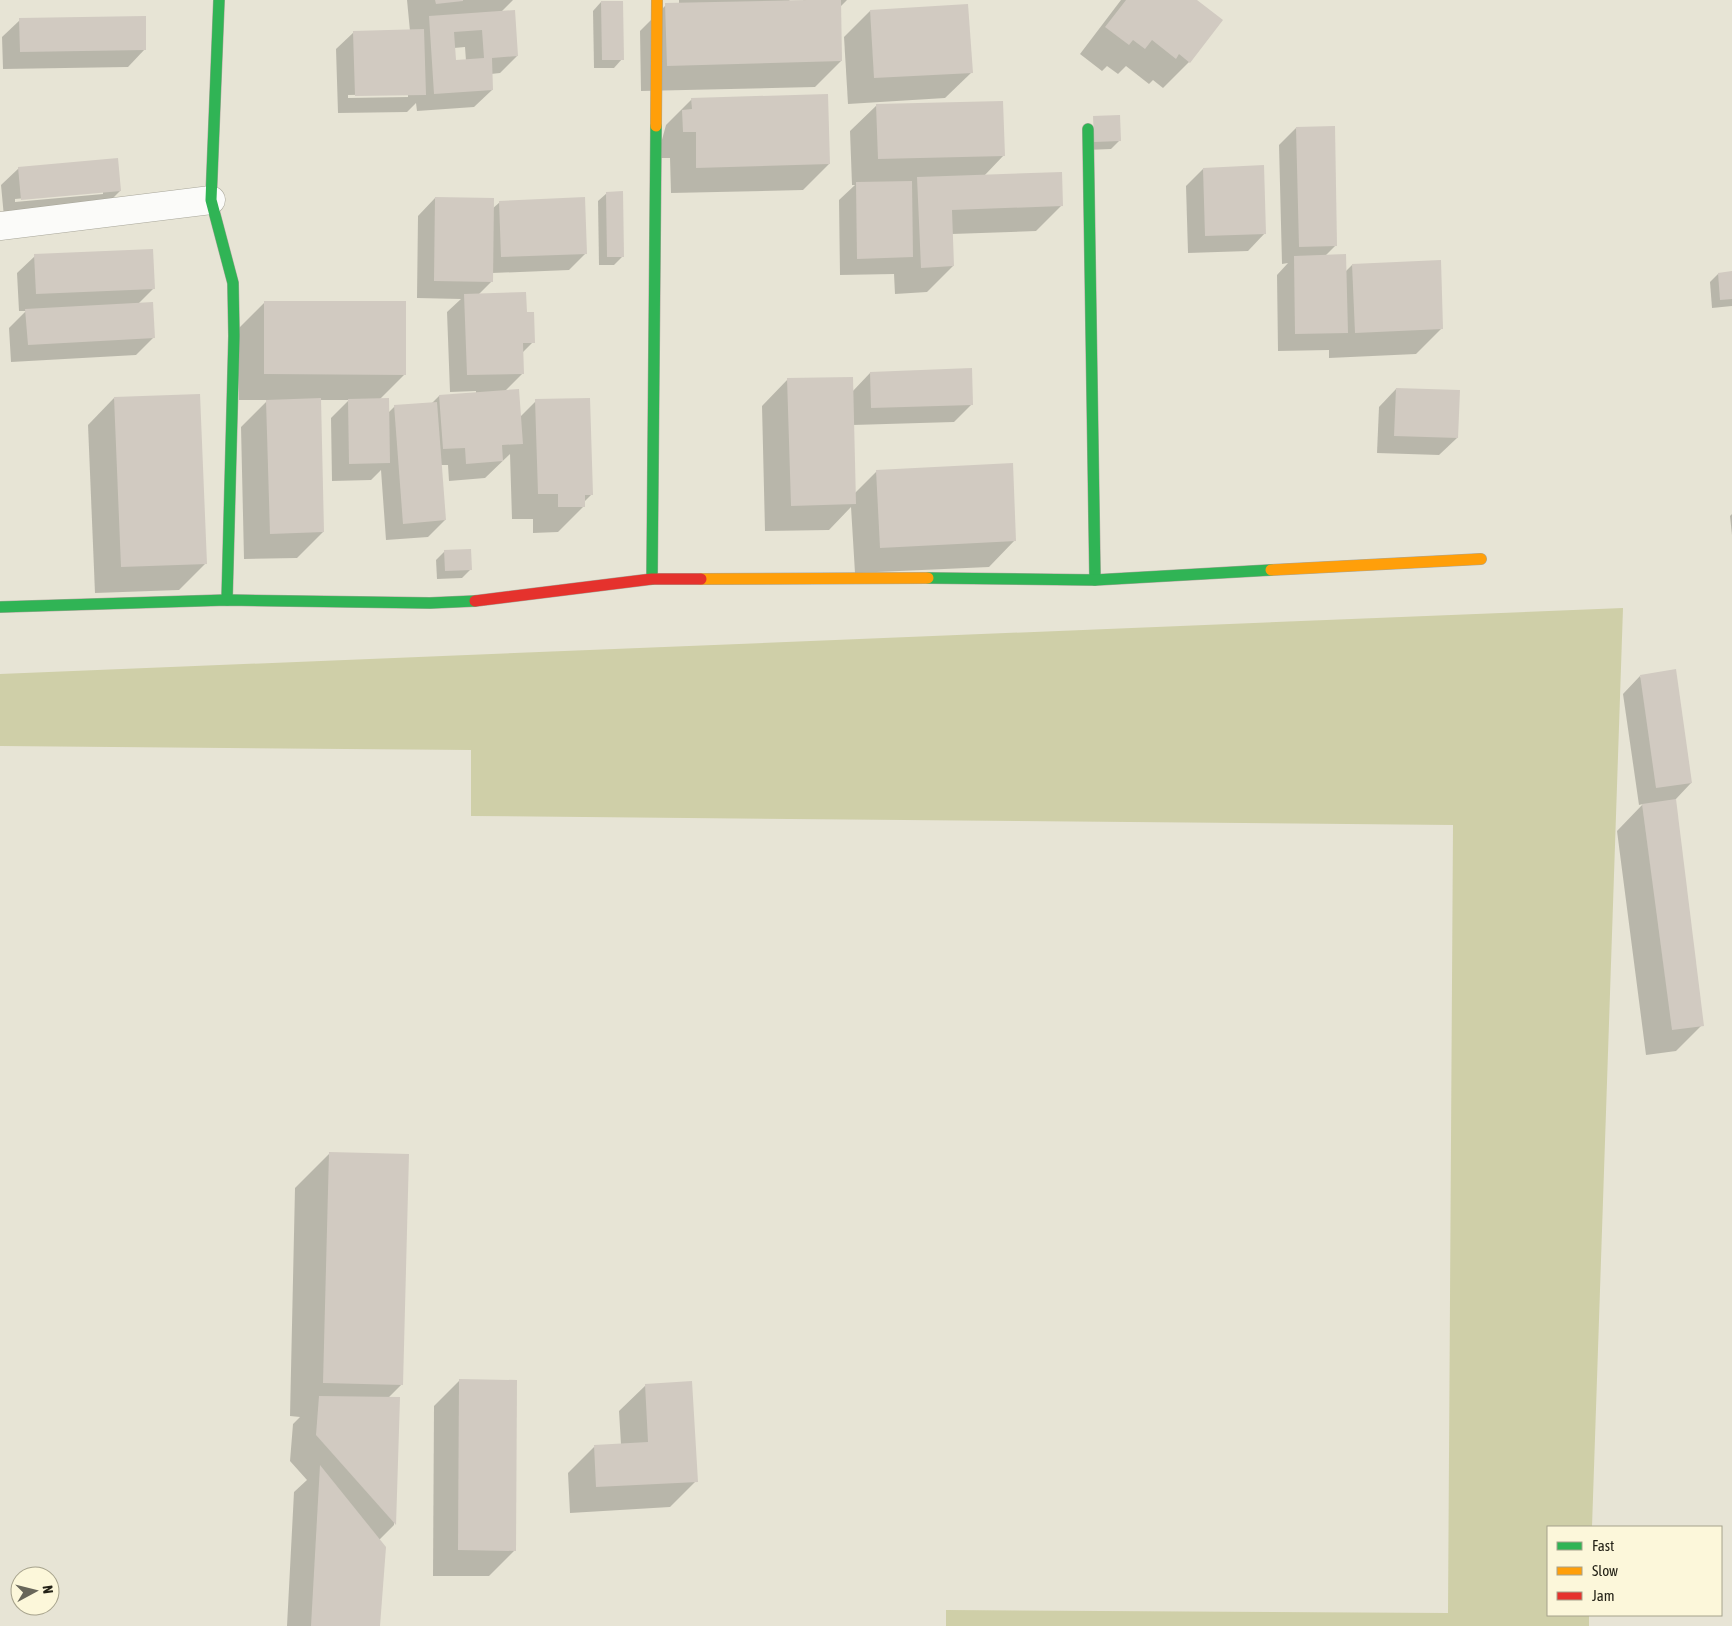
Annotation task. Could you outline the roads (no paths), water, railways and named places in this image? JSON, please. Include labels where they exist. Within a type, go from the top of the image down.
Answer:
[{"type":"street","points":[[219,0],[211,200],[233,283],[234,336],[227,600]]},
{"type":"street","points":[[652,579],[657,0]]},
{"type":"street","points":[[1088,129],[1095,580]]},
{"type":"street","points":[[0,226],[211,200]]},
{"type":"street","points":[[0,607],[227,600],[465,601],[652,579],[891,577],[1095,580],[1482,559]]}]
